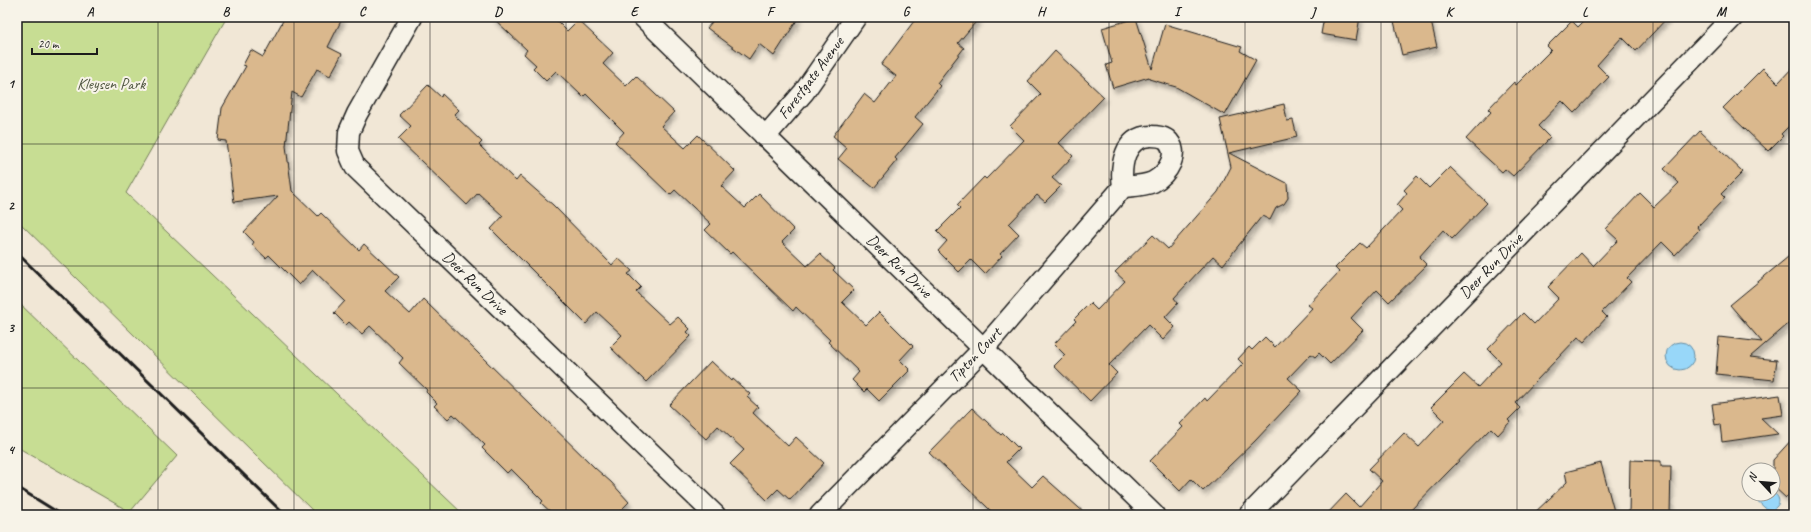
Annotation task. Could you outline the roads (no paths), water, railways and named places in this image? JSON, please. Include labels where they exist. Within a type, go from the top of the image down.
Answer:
[{"type":"street","name":"Deer Run Drive","points":[[412,17],[357,114],[349,132],[348,151],[356,167],[715,515]]},
{"type":"street","name":"Deer Run Drive","points":[[643,17],[1154,515]]},
{"type":"street","name":"Forestgate Avenue","points":[[765,137],[804,92],[856,17]]},
{"type":"street","name":"Deer Run Drive","points":[[1249,515],[1733,17]]},
{"type":"street","name":"Tipton Court","points":[[820,515],[984,348],[1123,187]]},
{"type":"water","points":[[1680,342],[1690,346],[1694,356],[1690,366],[1680,370],[1670,366],[1666,356],[1670,346]]},
{"type":"water","points":[[1759,502],[1779,502],[1777,506],[1772,510],[1765,508]]},
{"type":"railway","points":[[17,253],[285,515]]},
{"type":"railway","points":[[17,487],[62,515]]},
{"type":"park label","name":"Kleysen Park","points":[[111,84]]}]
